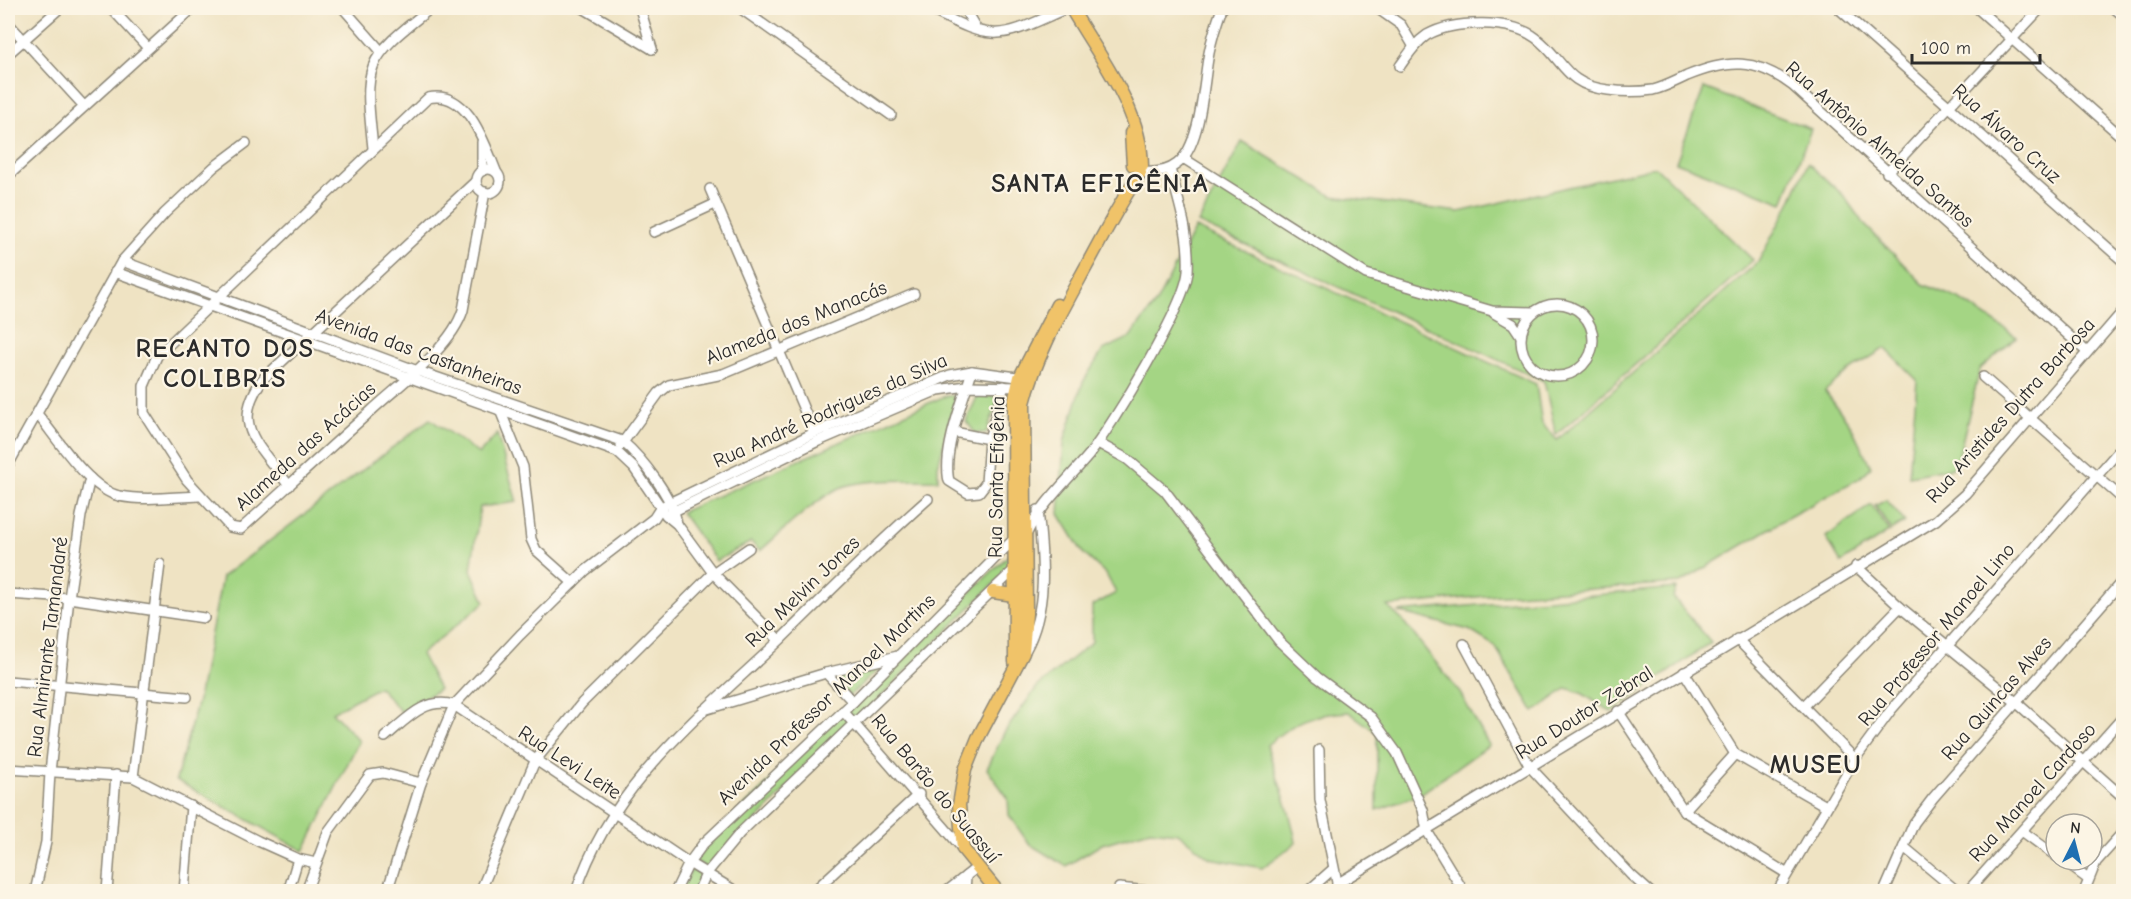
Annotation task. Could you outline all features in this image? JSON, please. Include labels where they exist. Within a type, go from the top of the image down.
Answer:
[{"type":"main road","points":[[1069,8],[1121,94],[1140,170]]},
{"type":"main road","name":"Rua Santa Efigênia","points":[[1015,669],[1014,595],[1019,539],[1013,415],[1020,383],[1050,316],[1140,170]]},
{"type":"main road","name":"Rua Santa Efigênia","points":[[963,849],[959,805],[965,770],[978,738],[1023,653],[1026,614],[1024,559],[1019,539]]},
{"type":"main road","points":[[993,592],[1014,595]]},
{"type":"main road","name":"Rua Barão do Suassuí","points":[[963,849],[971,872],[998,891]]},
{"type":"street","points":[[8,54],[60,8]]},
{"type":"street","points":[[111,8],[148,48]]},
{"type":"street","points":[[8,176],[193,8]]},
{"type":"street","points":[[343,8],[380,50]]},
{"type":"street","points":[[373,148],[367,91],[371,67],[380,50],[431,8]]},
{"type":"street","points":[[583,8],[652,49],[640,8]]},
{"type":"street","points":[[740,8],[891,115]]},
{"type":"street","points":[[926,8],[977,30],[992,33],[1006,32],[1069,8]]},
{"type":"street","points":[[964,8],[977,30]]},
{"type":"street","points":[[1140,170],[1170,169],[1184,158],[1199,117],[1209,51],[1222,8]]},
{"type":"street","points":[[1377,8],[1401,25],[1414,46]]},
{"type":"street","name":"Rua Álvaro Cruz","points":[[1838,8],[2124,262]]},
{"type":"street","points":[[1977,8],[2124,139]]},
{"type":"street","points":[[1887,173],[2041,8]]},
{"type":"street","points":[[2114,8],[2124,16]]},
{"type":"street","points":[[8,24],[84,106]]},
{"type":"street","name":"Rua Antônio Almeida Santos","points":[[1400,66],[1414,46],[1427,36],[1460,26],[1509,26],[1538,40],[1572,77],[1605,90],[1656,89],[1722,64],[1760,66],[1793,86],[2087,352]]},
{"type":"street","name":"Alameda das Acácias","points":[[487,192],[459,322],[412,373],[289,486],[240,529],[235,530],[199,496],[144,413],[143,400],[148,370],[157,356],[428,98],[439,95],[459,102],[482,137],[496,171]]},
{"type":"street","points":[[289,486],[249,429],[247,408],[262,380],[316,333],[465,190],[477,183],[482,171],[482,137]]},
{"type":"street","points":[[8,465],[122,261],[165,213],[213,167],[246,143]]},
{"type":"street","points":[[1184,158],[1366,274],[1492,311],[1534,312]]},
{"type":"street","name":"Avenida Professor Manoel Martins","points":[[675,891],[689,863],[703,844],[734,812],[853,702],[1019,539],[1038,510],[1098,443],[1165,330],[1186,281],[1187,231],[1170,169]]},
{"type":"street","points":[[477,183],[487,192],[496,190],[500,184],[500,177],[496,171],[482,171]]},
{"type":"street","points":[[710,189],[777,351],[814,433]]},
{"type":"street","points":[[654,232],[715,204]]},
{"type":"street","name":"Avenida das Castanheiras","points":[[122,261],[216,298],[316,333],[500,410],[617,452],[634,468],[663,511],[677,524]]},
{"type":"street","name":"Avenida das Castanheiras","points":[[115,272],[307,340],[622,441],[638,457],[673,506]]},
{"type":"street","name":"Alameda dos Manacás","points":[[617,452],[622,441],[659,393],[669,385],[723,374],[914,294]]},
{"type":"street","points":[[1561,304],[1575,308],[1586,317],[1592,330],[1594,344],[1589,357],[1580,368],[1568,375],[1547,374],[1529,363],[1522,350],[1521,336],[1525,323],[1534,312],[1547,305],[1561,304]]},
{"type":"street","name":"Rua Aristides Dutra Barbosa","points":[[1856,566],[1950,509],[2124,310]]},
{"type":"street","points":[[1492,311],[1513,324],[1521,336]]},
{"type":"street","points":[[972,371],[954,432],[946,471],[949,481],[968,494],[979,492],[986,483],[989,439],[1020,383]]},
{"type":"street","name":"Rua André Rodrigues da Silva","points":[[387,891],[421,783],[454,705],[520,634],[573,584],[654,518],[663,511],[814,433],[942,378],[972,371],[1020,383]]},
{"type":"street","points":[[1983,376],[2095,477],[2124,500]]},
{"type":"street","name":"Rua André Rodrigues da Silva","points":[[673,506],[938,390],[1020,383]]},
{"type":"street","points":[[500,410],[523,467],[531,539],[536,550],[573,584]]},
{"type":"street","points":[[38,415],[90,478],[119,496],[199,496]]},
{"type":"street","points":[[954,432],[989,439]]},
{"type":"street","points":[[1098,443],[1127,459],[1166,491],[1279,641],[1317,677],[1371,717],[1397,753],[1409,775],[1423,810],[1427,831],[1464,891]]},
{"type":"street","name":"Rua Professor Manoel Lino","points":[[1777,891],[1855,759],[1891,711],[2124,445]]},
{"type":"street","name":"Rua Almirante Tamandaré","points":[[35,891],[46,842],[58,684],[69,598],[81,516],[90,478]]},
{"type":"street","name":"Rua Melvin Jones","points":[[576,891],[592,851],[614,812],[701,710],[779,640],[874,547],[928,499]]},
{"type":"street","points":[[673,506],[677,524],[713,573],[779,640]]},
{"type":"street","points":[[1023,653],[1038,623],[1042,593],[1038,510]]},
{"type":"street","points":[[480,891],[535,761],[582,704],[713,573],[749,548]]},
{"type":"street","name":"Avenida Professor Manoel Martins","points":[[698,891],[706,874],[740,833],[993,592],[1024,559]]},
{"type":"street","points":[[133,777],[146,693],[160,564]]},
{"type":"street","points":[[1856,566],[1900,607],[2017,703],[2124,798]]},
{"type":"street","name":"Rua Doutor Zebral","points":[[1338,888],[1618,711],[1856,566]]},
{"type":"street","name":"Rua Quincas Alves","points":[[1884,891],[1914,824],[1933,798],[2124,579]]},
{"type":"street","points":[[8,594],[69,598],[204,618]]},
{"type":"street","points":[[1804,706],[1900,607]]},
{"type":"street","points":[[1737,639],[1855,759]]},
{"type":"street","points":[[1464,644],[1530,767],[1631,875],[1650,891]]},
{"type":"street","points":[[701,710],[826,673],[898,656]]},
{"type":"street","points":[[1684,672],[1735,754],[1826,806]]},
{"type":"street","points":[[826,673],[853,702]]},
{"type":"street","points":[[8,681],[187,697]]},
{"type":"street","points":[[385,737],[422,705],[441,702],[454,705]]},
{"type":"street","name":"Rua Levi Leite","points":[[454,705],[689,863],[737,891]]},
{"type":"street","name":"Rua Barão do Suassuí","points":[[843,711],[919,794],[963,849]]},
{"type":"street","points":[[1618,711],[1684,811],[1786,873]]},
{"type":"street","name":"Rua Manoel Cardoso","points":[[1967,891],[2084,764],[2124,716]]},
{"type":"street","points":[[1319,750],[1320,800],[1338,888]]},
{"type":"street","points":[[1684,811],[1735,754]]},
{"type":"street","points":[[8,769],[133,777],[298,859],[316,863]]},
{"type":"street","points":[[306,891],[328,832],[370,775],[382,773],[421,783]]},
{"type":"street","points":[[107,891],[116,775]]},
{"type":"street","points":[[813,891],[919,794]]},
{"type":"street","points":[[184,891],[191,806]]},
{"type":"street","points":[[2022,831],[2044,847]]},
{"type":"street","points":[[2084,891],[2105,849],[2124,831]]},
{"type":"street","points":[[1904,847],[1958,891]]},
{"type":"street","points":[[288,891],[298,859]]},
{"type":"street","points":[[1306,891],[1333,869]]},
{"type":"street","points":[[946,891],[971,872]]},
{"type":"street","points":[[965,891],[971,872]]},
{"type":"street","points":[[2078,872],[2088,879]]},
{"type":"street","points":[[1119,888],[1157,891]]},
{"type":"green space","points":[[1704,88],[1811,129],[1783,203],[1676,162]]},
{"type":"green space","points":[[1242,141],[1332,196],[1459,212],[1656,167],[1753,260],[1556,435],[1544,381],[1198,223]]},
{"type":"green space","points":[[1808,163],[1843,195],[1863,223],[1923,284],[1961,300],[2017,337],[1980,369],[1956,467],[1909,476],[1917,380],[1885,348],[1847,372],[1825,391],[1851,426],[1871,467],[1860,478],[1787,518],[1680,583],[1486,596],[1387,606],[1403,621],[1460,693],[1489,745],[1419,795],[1377,810],[1377,733],[1349,712],[1324,714],[1296,724],[1267,745],[1291,818],[1296,843],[1262,868],[1210,858],[1178,833],[1150,830],[1102,844],[1066,866],[1029,844],[1009,815],[1008,798],[987,769],[1004,733],[1037,687],[1092,642],[1092,606],[1116,593],[1106,574],[1083,553],[1059,514],[1064,442],[1083,382],[1103,350],[1129,338],[1156,303],[1195,228],[1536,384],[1542,424],[1557,440],[1758,262],[1789,205]]},
{"type":"green space","points":[[978,395],[1000,397],[986,433],[975,433],[966,421]]},
{"type":"green space","points":[[945,396],[956,396],[938,466],[938,480],[879,481],[845,486],[813,505],[760,551],[751,542],[716,561],[681,512]]},
{"type":"green space","points":[[430,419],[479,454],[497,434],[517,502],[480,507],[471,570],[485,602],[421,654],[439,689],[402,713],[379,687],[332,712],[359,741],[304,851],[176,780],[198,700],[222,577]]},
{"type":"green space","points":[[1886,500],[1905,522],[1892,530],[1875,506]]},
{"type":"green space","points":[[1871,505],[1890,531],[1841,563],[1826,537]]},
{"type":"green space","points":[[1010,554],[1011,567],[856,721],[847,711]]},
{"type":"green space","points":[[1676,588],[1673,597],[1711,642],[1611,712],[1583,694],[1567,688],[1534,712],[1495,646],[1469,630],[1398,612]]},
{"type":"green space","points":[[887,662],[849,696],[835,675]]},
{"type":"green space","points":[[842,712],[851,722],[709,870],[695,861],[721,828]]},
{"type":"green space","points":[[692,868],[703,876],[695,891],[680,892]]},
{"type":"district","name":"SANTA EFIGÊNIA","points":[[1100,183]]},
{"type":"district","name":"RECANTO DOS COLIBRIS","points":[[225,363]]},
{"type":"district","name":"MUSEU","points":[[1816,764]]}]
